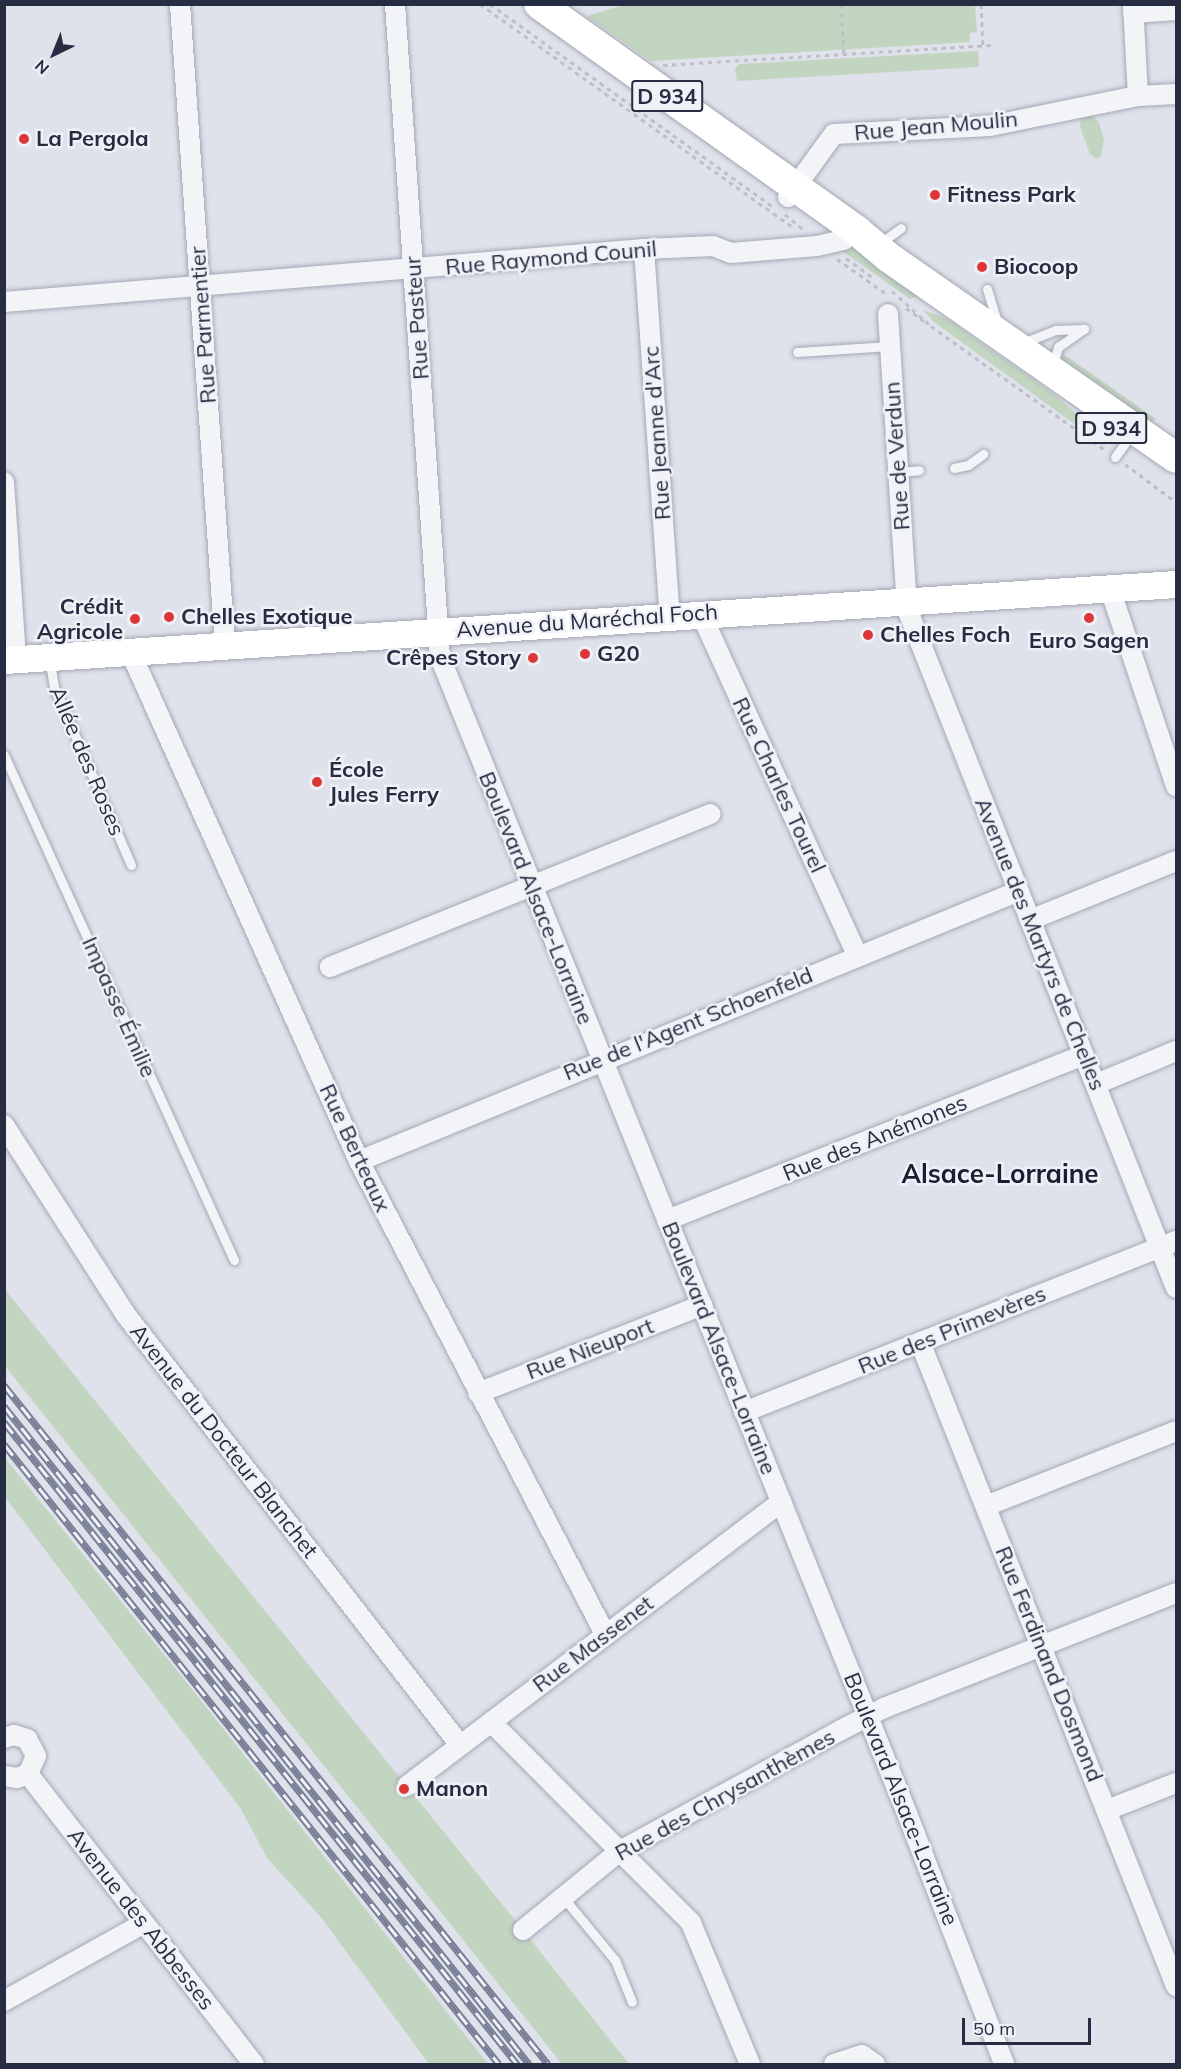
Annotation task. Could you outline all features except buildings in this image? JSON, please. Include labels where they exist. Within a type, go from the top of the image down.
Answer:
[{"type":"main road","name":"D 934","points":[[514,4],[791,193],[882,252],[1176,458]]},
{"type":"main road","name":"D 934","points":[[544,7],[791,193],[844,240],[882,252]]},
{"type":"main road","name":"D 934","points":[[1050,371],[1121,449],[1176,479]]},
{"type":"street","name":"Rue Parmentier","points":[[180,4],[225,645]]},
{"type":"street","name":"Rue Pasteur","points":[[394,4],[438,631]]},
{"type":"street","points":[[1176,10],[1133,9],[1138,96],[1176,94]]},
{"type":"street","name":"Rue Jean Moulin","points":[[791,193],[834,134],[990,126],[1138,96]]},
{"type":"street","name":"Rue Raymond Counil","points":[[4,302],[201,288],[644,249],[713,246],[731,253],[817,246],[844,240]]},
{"type":"street","name":"Rue Jeanne d'Arc","points":[[644,249],[670,617]]},
{"type":"street","name":"Rue de Verdun","points":[[895,309],[890,346],[906,599]]},
{"type":"street","points":[[4,483],[10,659]]},
{"type":"street","name":"Avenue du Maréchal Foch","points":[[10,659],[1174,583]]},
{"type":"street","points":[[1109,586],[1176,786]]},
{"type":"street","name":"Avenue des Martyrs de Chelles","points":[[906,599],[1084,1055],[1168,1244],[1176,1288]]},
{"type":"street","name":"Rue Charles Tourel","points":[[701,614],[857,955]]},
{"type":"street","name":"Boulevard Alsace-Lorraine","points":[[438,631],[440,657],[994,2032],[1004,2064]]},
{"type":"street","name":"Rue Berteaux","points":[[130,651],[359,1161],[605,1634]]},
{"type":"street","points":[[330,967],[710,814]]},
{"type":"street","points":[[1030,920],[1176,861]]},
{"type":"street","name":"Rue de l'Agent Schoenfeld","points":[[359,1161],[602,1059],[1019,891]]},
{"type":"street","points":[[1096,1084],[1176,1051]]},
{"type":"street","name":"Rue des Anémones","points":[[667,1220],[1084,1055]]},
{"type":"street","name":"Avenue du Docteur Blanchet","points":[[4,1125],[126,1315],[460,1745]]},
{"type":"street","name":"Rue des Primevères","points":[[744,1412],[1168,1244]]},
{"type":"street","name":"Rue Nieuport","points":[[478,1393],[702,1305]]},
{"type":"street","name":"Rue Ferdinand Dosmond","points":[[920,1342],[1176,1986]]},
{"type":"street","points":[[986,1506],[1176,1431]]},
{"type":"street","name":"Rue Massenet","points":[[407,1786],[781,1502]]},
{"type":"street","name":"Rue des Chrysanthèmes","points":[[523,1930],[620,1851],[867,1716],[1176,1593]]},
{"type":"street","points":[[491,1722],[691,1923],[750,2064]]},
{"type":"street","points":[[4,1738],[21,1736],[32,1743],[36,1756],[28,1774],[17,1778],[4,1776]]},
{"type":"street","name":"Avenue des Abbesses","points":[[28,1774],[254,2064]]},
{"type":"street","points":[[1107,1810],[1176,1783]]},
{"type":"street","points":[[4,2001],[144,1923]]},
{"type":"street","points":[[834,2064],[862,2055],[875,2064]]},
{"type":"lane","points":[[882,252],[902,228]]},
{"type":"lane","points":[[987,290],[1005,338],[1031,342],[1066,328],[1084,329],[1058,347],[1050,371]]},
{"type":"lane","points":[[797,352],[890,346]]},
{"type":"lane","points":[[954,468],[968,465],[983,454]]},
{"type":"lane","points":[[898,472],[919,470]]},
{"type":"lane","name":"Allée des Roses","points":[[49,657],[54,687],[130,864]]},
{"type":"lane","name":"Impasse Émilie","points":[[4,754],[234,1260]]},
{"type":"lane","points":[[563,1897],[615,1960],[632,2002]]},
{"type":"path","points":[[841,4],[844,54]]},
{"type":"path","points":[[981,4],[983,46]]},
{"type":"path","points":[[658,65],[991,45]]},
{"type":"path","points":[[895,309],[931,326]]},
{"type":"path","points":[[1071,425],[1121,449],[1176,502]]},
{"type":"green space","points":[[627,4],[975,5],[977,32],[970,33],[970,42],[651,61],[587,16]]},
{"type":"green space","points":[[978,51],[979,67],[737,81],[735,69],[739,64]]},
{"type":"green space","points":[[1090,114],[1099,122],[1104,140],[1101,156],[1096,159],[1090,154],[1080,127],[1081,118]]},
{"type":"green space","points":[[852,247],[870,253],[918,296],[910,299],[841,250]]},
{"type":"green space","points":[[923,310],[946,318],[1054,394],[1093,429],[1106,447],[934,322]]},
{"type":"green space","points":[[1062,353],[1156,419],[1150,422],[1062,365]]},
{"type":"green space","points":[[4,1288],[629,2064],[562,2064],[5,1366]]},
{"type":"green space","points":[[5,1458],[187,1683],[488,2064],[429,2064],[320,1916],[267,1858],[241,1809],[5,1497]]},
{"type":"railway","points":[[4,1385],[548,2064]]},
{"type":"railway","points":[[4,1406],[529,2064]]},
{"type":"railway","points":[[4,1422],[517,2064]]},
{"type":"railway","points":[[4,1444],[499,2064]]},
{"type":"place","name":"La Pergola","points":[[24,139]]},
{"type":"place","name":"Fitness Park","points":[[935,195]]},
{"type":"place","name":"Biocoop","points":[[982,267]]},
{"type":"place","name":"Chelles Exotique","points":[[169,617]]},
{"type":"place","name":"Euro Sagen","points":[[1089,618]]},
{"type":"place","name":"Crédit Agricole","points":[[135,619]]},
{"type":"place","name":"Chelles Foch","points":[[868,635]]},
{"type":"place","name":"G20","points":[[585,654]]},
{"type":"place","name":"Crêpes Story","points":[[533,658]]},
{"type":"place","name":"École Jules Ferry","points":[[317,782]]},
{"type":"place","name":"Manon","points":[[404,1789]]},
{"type":"district","name":"Alsace-Lorraine","points":[[1000,1174]]}]
